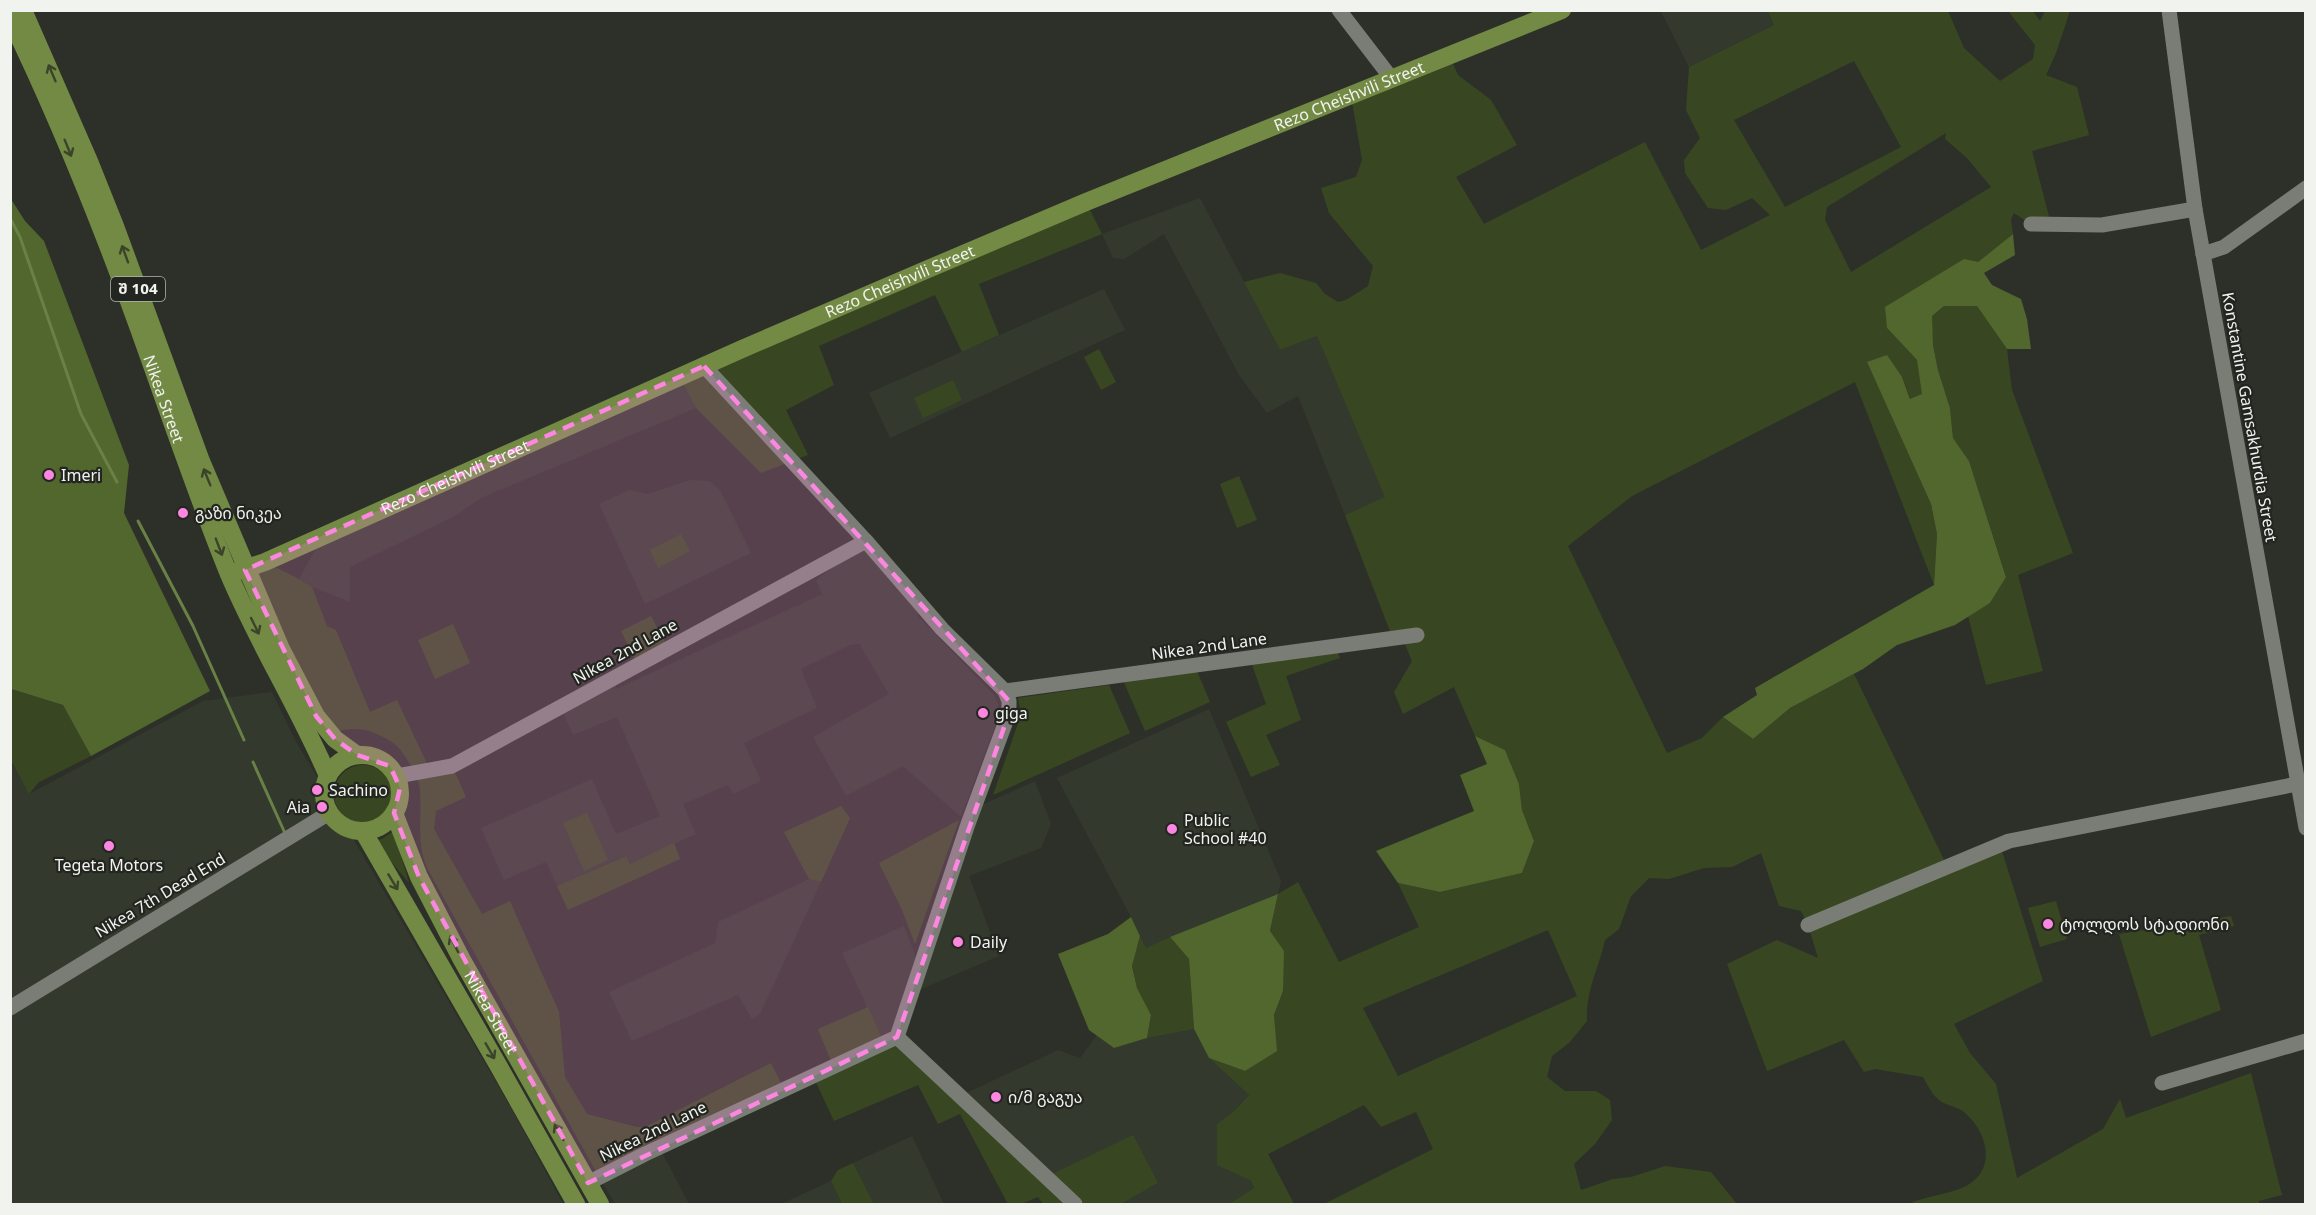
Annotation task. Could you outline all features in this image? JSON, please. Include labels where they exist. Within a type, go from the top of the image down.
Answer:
[{"type":"main road","name":"Nikea Street","points":[[23,10],[115,226],[201,461],[237,572],[316,716],[335,739],[357,755],[369,755],[380,759],[390,766],[397,776]]},
{"type":"main road","name":"Rezo Cheishvili Street","points":[[237,572],[704,366],[1086,202],[1562,10]]},
{"type":"main road","name":"Nikea Street","points":[[10,18],[36,70],[103,233],[186,464],[328,776],[324,787],[329,813]]},
{"type":"main road","points":[[328,776],[340,762],[357,755]]},
{"type":"main road","points":[[329,813],[349,830],[376,829],[387,822],[400,800],[397,776]]},
{"type":"main road","name":"Nikea Street","points":[[394,813],[419,877],[462,960],[600,1204]]},
{"type":"main road","name":"Nikea Street","points":[[363,831],[493,1055],[576,1204]]},
{"type":"street","points":[[1339,10],[1392,79]]},
{"type":"street","name":"Konstantine Gamsakhurdia Street","points":[[2169,10],[2195,208],[2306,828]]},
{"type":"street","points":[[2203,254],[2224,248],[2306,188]]},
{"type":"street","points":[[2031,224],[2102,225],[2195,208]]},
{"type":"street","points":[[704,366],[866,541],[942,629],[1005,691],[1009,701],[1009,713],[968,824],[897,1037],[1076,1204]]},
{"type":"street","name":"Nikea 2nd Lane","points":[[397,776],[452,766],[866,541]]},
{"type":"street","name":"Nikea 2nd Lane","points":[[1005,691],[1417,635]]},
{"type":"street","points":[[1808,925],[2009,841],[2300,788]]},
{"type":"street","name":"Nikea 7th Dead End","points":[[10,1008],[329,813]]},
{"type":"street","name":"Nikea 2nd Lane","points":[[588,1183],[645,1154],[897,1037]]},
{"type":"street","points":[[2162,1083],[2306,1041]]},
{"type":"highlighted area","points":[[704,366],[1009,701],[1009,713],[897,1037],[588,1183],[419,877],[394,813],[400,788],[390,766],[357,755],[335,739],[316,716],[245,570]]},
{"type":"shaded area","points":[[1661,11],[1768,11],[1774,25],[1689,67]]},
{"type":"shaded area","points":[[1200,198],[1280,350],[1317,336],[1386,497],[1345,515],[1298,396],[1267,413],[1239,375],[1164,234],[1124,259],[1113,258],[1102,234]]},
{"type":"shaded area","points":[[1104,289],[1125,330],[890,438],[869,393]]},
{"type":"shaded area","points":[[680,378],[696,408],[481,498],[455,516],[350,567],[350,602],[312,587],[299,579],[319,543]]},
{"type":"shaded area","points":[[690,480],[709,481],[720,490],[751,553],[645,604],[599,504],[629,490],[648,494]]},
{"type":"shaded area","points":[[866,541],[926,610],[917,615],[995,696],[999,716],[961,817],[903,766],[846,796],[813,737],[889,694],[859,644],[850,645],[801,669],[817,708],[744,743],[761,781],[733,794],[728,785],[683,804],[696,834],[630,864],[625,856],[557,886],[546,862],[504,880],[481,828],[592,779],[616,834],[660,816],[617,717],[573,735],[560,707],[614,677],[616,689],[822,594],[816,580]]},
{"type":"shaded area","points":[[272,692],[294,738],[510,1106],[563,1204],[11,1204],[10,761],[29,794],[203,701]]},
{"type":"shaded area","name":"Public School #40","points":[[1209,709],[1281,881],[1278,894],[1146,948],[1057,778]]},
{"type":"shaded area","points":[[1035,781],[1051,824],[1041,848],[969,876],[999,956],[912,993],[897,1037],[884,1043],[842,953],[904,926],[920,968],[975,808]]},
{"type":"shaded area","points":[[809,879],[821,882],[760,1014],[752,1019],[738,995],[632,1041],[609,992],[715,943],[718,922]]},
{"type":"shaded area","points":[[1194,1029],[1209,1058],[1249,1095],[1217,1124],[1254,1188],[1229,1204],[1121,1204],[1158,1183],[1046,1177],[960,1096],[1058,1050],[1080,1058],[1097,1035],[1114,1048],[1147,1038]]},
{"type":"shaded area","points":[[912,1136],[944,1204],[874,1204],[853,1163]]},
{"type":"shaded area","points":[[659,1147],[689,1204],[615,1204],[599,1177]]},
{"type":"shaded area","points":[[831,1181],[842,1204],[781,1204]]},
{"type":"green space","points":[[1768,11],[1948,11],[1964,48],[2000,81],[2033,59],[2035,45],[2008,11],[2033,11],[2040,21],[2045,11],[2070,11],[2046,75],[2077,87],[2089,135],[2032,151],[2051,224],[2031,224],[2014,213],[2011,219],[2013,234],[1887,328],[1917,360],[1923,394],[1911,400],[1902,377],[1867,362],[1931,504],[1937,534],[1934,585],[1855,382],[1632,496],[1568,546],[1667,753],[1702,738],[1723,717],[1753,739],[1790,708],[1854,674],[1947,866],[2000,845],[2043,981],[1954,1024],[1970,1053],[1996,1084],[2017,1178],[2103,1129],[2120,1099],[2126,1118],[2251,1073],[2282,1195],[2259,1201],[2259,1204],[1909,1204],[1959,1189],[1976,1179],[1982,1170],[1986,1150],[1979,1129],[1961,1110],[1936,1098],[1923,1077],[1875,1069],[1864,1072],[1844,1040],[1767,1071],[1727,964],[1777,940],[1818,958],[1808,925],[1801,911],[1779,906],[1761,853],[1732,867],[1704,868],[1669,879],[1649,878],[1631,896],[1619,929],[1605,940],[1590,990],[1587,1021],[1569,1043],[1552,1056],[1547,1077],[1565,1091],[1596,1091],[1610,1100],[1612,1120],[1595,1144],[1574,1164],[1581,1190],[1665,1166],[1711,1172],[1737,1204],[1324,1204],[1433,1149],[1416,1112],[1381,1127],[1364,1105],[1268,1154],[1294,1204],[1229,1204],[1254,1188],[1250,1180],[1217,1165],[1217,1124],[1249,1095],[1209,1058],[1245,1071],[1276,1051],[1274,1015],[1283,991],[1270,932],[1278,894],[1298,882],[1339,962],[1419,927],[1398,883],[1440,892],[1522,873],[1534,841],[1522,810],[1519,784],[1505,750],[1475,736],[1454,687],[1403,714],[1394,692],[1412,661],[1402,637],[1393,639],[1345,515],[1385,497],[1317,336],[1280,350],[1244,282],[1280,273],[1316,283],[1325,294],[1338,302],[1346,300],[1368,286],[1373,266],[1329,213],[1321,188],[1356,177],[1362,160],[1351,96],[1449,55],[1458,75],[1491,100],[1517,145],[1456,177],[1484,224],[1645,142],[1701,250],[1770,215],[1752,198],[1726,210],[1708,208],[1685,173],[1684,160],[1700,138],[1686,110],[1689,67],[1774,25]],"holes":[[[1854,61],[1901,147],[1785,207],[1734,120]],[[1946,133],[1945,139],[1967,158],[1991,187],[1851,272],[1825,220],[1827,207]],[[1548,930],[1577,996],[1398,1076],[1363,1008]]]},
{"type":"green space","points":[[11,199],[25,221],[44,241],[129,465],[124,513],[210,691],[91,756],[63,705],[11,689]]},
{"type":"green space","points":[[1086,202],[1102,234],[979,284],[999,335],[962,352],[935,295],[819,346],[834,385],[786,410],[808,455],[761,473],[696,408],[680,378]]},
{"type":"green space","points":[[2013,234],[2015,255],[1984,273],[1992,285],[2021,299],[2027,319],[2031,349],[2007,349],[1977,306],[1944,306],[1932,316],[1933,345],[1950,408],[1953,438],[1969,461],[2006,577],[1990,603],[1955,625],[1897,645],[1863,669],[1790,708],[1753,739],[1723,717],[1757,695],[1755,688],[1934,585],[1937,534],[1931,504],[1867,362],[1887,355],[1902,377],[1910,399],[1922,394],[1917,360],[1887,328],[1885,307],[1964,259],[1978,262]]},
{"type":"green space","points":[[1944,306],[1977,306],[2007,349],[2012,390],[2073,553],[2018,575],[2043,671],[1986,685],[1968,616],[1990,603],[2006,576],[1969,461],[1953,438],[1950,408],[1933,345],[1931,316]]},
{"type":"green space","points":[[1099,349],[1116,382],[1101,390],[1084,357]]},
{"type":"green space","points":[[953,380],[962,400],[923,418],[914,398]]},
{"type":"green space","points":[[1239,476],[1257,520],[1237,528],[1220,484]]},
{"type":"green space","points":[[681,534],[690,551],[658,568],[650,550]]},
{"type":"green space","points":[[265,562],[312,587],[327,626],[336,630],[370,712],[397,700],[430,770],[452,766],[466,797],[436,811],[434,829],[482,914],[510,901],[559,1012],[565,1077],[587,1114],[645,1127],[771,1063],[784,1089],[599,1177],[427,868],[420,839],[419,785],[411,766],[396,745],[372,732],[351,729],[331,735],[245,570]]},
{"type":"green space","points":[[651,616],[668,648],[637,664],[621,631]]},
{"type":"green space","points":[[453,624],[470,663],[435,679],[418,640]]},
{"type":"green space","points":[[1335,647],[1340,658],[1286,676],[1301,720],[1266,735],[1280,765],[1251,777],[1226,722],[1266,704],[1250,659]]},
{"type":"green space","points":[[1197,671],[1210,702],[1145,731],[1123,680]]},
{"type":"green space","points":[[1109,685],[1130,733],[993,795],[1021,715],[1018,698]]},
{"type":"green space","points":[[10,689],[63,705],[91,756],[39,782],[29,794],[11,761]]},
{"type":"green space","points":[[1475,736],[1505,750],[1519,784],[1522,810],[1534,841],[1522,873],[1440,892],[1398,883],[1376,851],[1474,811],[1460,775],[1487,764]]},
{"type":"green space","points":[[357,765],[369,765],[384,773],[392,788],[392,800],[384,815],[369,823],[357,823],[342,815],[334,800],[334,788],[342,773]]},
{"type":"green space","points":[[841,806],[850,818],[821,882],[809,879],[784,832]]},
{"type":"green space","points":[[587,813],[608,860],[584,871],[563,823]]},
{"type":"green space","points":[[959,820],[915,944],[902,910],[879,863]]},
{"type":"green space","points":[[397,829],[409,883],[374,841],[382,839]]},
{"type":"green space","points":[[674,843],[680,859],[568,910],[557,886],[626,856],[630,864]]},
{"type":"green space","points":[[1278,894],[1270,931],[1284,951],[1283,991],[1274,1015],[1277,1051],[1245,1071],[1209,1058],[1194,1029],[1189,959],[1170,937]]},
{"type":"green space","name":"ტოლდოს სტადიონი","points":[[2056,901],[2067,939],[2040,947],[2028,908]]},
{"type":"green space","points":[[2231,916],[2234,926],[2199,935],[2221,1010],[2151,1037],[2119,934]]},
{"type":"green space","points":[[1131,917],[1140,936],[1132,966],[1137,988],[1151,1015],[1147,1038],[1114,1048],[1089,1030],[1058,954],[1108,934]]},
{"type":"green space","points":[[1140,936],[1146,948],[1170,937],[1189,959],[1194,1029],[1147,1038],[1151,1015],[1137,988],[1132,965]]},
{"type":"green space","points":[[868,1007],[884,1043],[897,1037],[1046,1177],[1133,1135],[1158,1183],[1121,1204],[1043,1204],[1038,1197],[1021,1204],[1008,1204],[960,1114],[938,1124],[918,1085],[834,1121],[813,1076],[833,1066],[818,1029]]},
{"type":"green space","points":[[853,1163],[874,1204],[842,1204],[831,1181],[838,1170]]},
{"type":"waterway","points":[[10,218],[20,237],[81,414],[117,482]]},
{"type":"waterway","points":[[138,521],[193,626],[244,740]]},
{"type":"waterway","points":[[253,762],[284,831]]},
{"type":"place","name":"Imeri","points":[[49,475]]},
{"type":"place","name":"გაზი ნიკეა","points":[[183,513]]},
{"type":"place","name":"giga","points":[[983,713]]},
{"type":"place","name":"Sachino","points":[[317,790]]},
{"type":"place","name":"Aia","points":[[322,807]]},
{"type":"place","name":"Public School #40","points":[[1172,829]]},
{"type":"place","name":"Tegeta Motors","points":[[109,846]]},
{"type":"place","name":"ტოლდოს სტადიონი","points":[[2048,924]]},
{"type":"place","name":"Daily","points":[[958,942]]},
{"type":"place","name":"ი/მ გაგუა","points":[[996,1097]]}]
